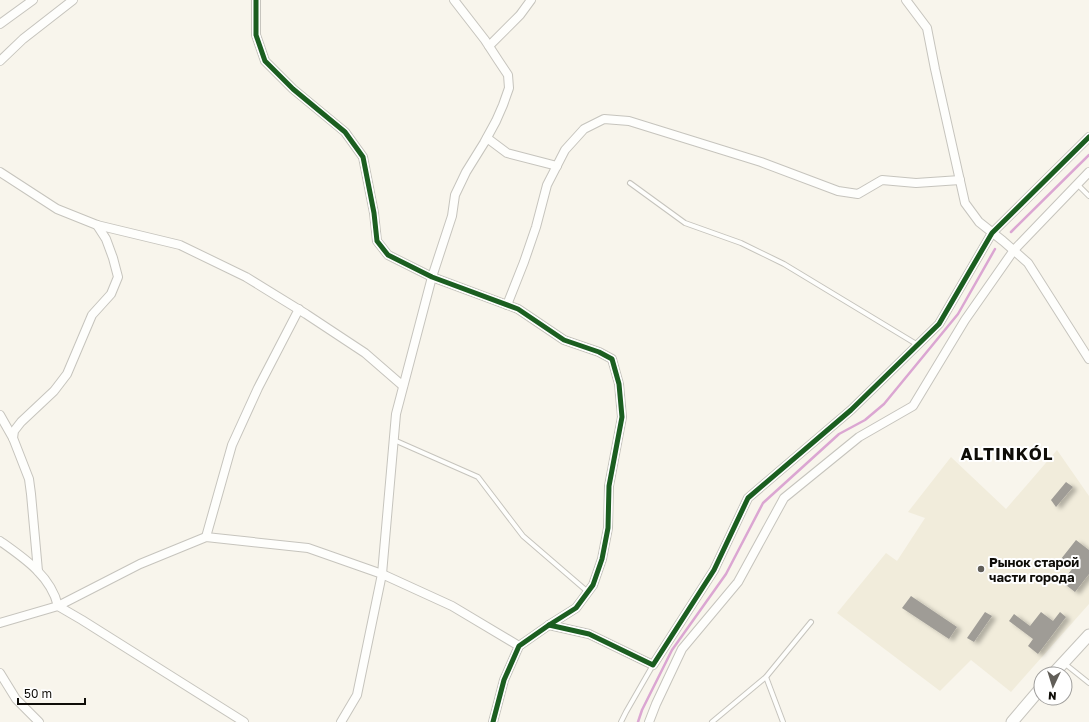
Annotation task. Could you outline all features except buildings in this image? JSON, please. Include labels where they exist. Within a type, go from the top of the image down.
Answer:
[{"type":"main road","points":[[1060,666],[1089,635]]},
{"type":"main road","points":[[1012,722],[1033,697]]},
{"type":"street","points":[[0,24],[33,0]]},
{"type":"street","points":[[0,61],[23,39],[73,0]]},
{"type":"street","points":[[256,0],[256,35],[265,61],[293,89],[345,132],[363,157],[374,214],[377,241],[388,255],[432,277],[518,309],[564,340],[598,352],[612,359],[618,384],[622,417],[608,486],[608,528],[602,559],[593,585],[576,608],[548,625],[519,646],[504,680],[493,722]]},
{"type":"street","points":[[341,722],[357,695],[382,574],[396,414],[432,277],[452,216],[455,195],[466,172],[487,138],[504,105],[509,88],[508,75],[489,46],[454,0]]},
{"type":"street","points":[[489,46],[520,15],[532,0]]},
{"type":"street","points":[[906,0],[928,28],[934,69],[965,203],[979,222],[1028,263],[1089,359]]},
{"type":"street","points":[[507,305],[524,262],[547,185],[556,166],[565,150],[584,129],[604,118],[629,121],[761,162],[838,191],[858,194],[882,180],[916,183],[960,180]]},
{"type":"street","points":[[548,625],[589,634],[653,665],[714,570],[748,498],[851,410],[939,324],[992,233],[1089,137]]},
{"type":"street","points":[[487,138],[507,152],[556,166]]},
{"type":"street","points":[[0,172],[57,209],[97,224],[180,245],[246,277],[365,353],[404,386]]},
{"type":"street","points":[[649,722],[682,649],[738,582],[784,498],[859,437],[912,406],[966,320],[1014,250],[1089,172]]},
{"type":"street","points":[[13,438],[14,431],[21,422],[54,391],[67,374],[92,315],[111,294],[118,277],[106,239],[97,224]]},
{"type":"street","points":[[206,537],[232,445],[258,388],[299,310]]},
{"type":"street","points":[[0,415],[13,438],[29,479],[38,571]]},
{"type":"street","points":[[0,623],[58,606],[140,564],[206,537],[308,548],[382,574],[452,606],[519,646]]},
{"type":"street","points":[[0,541],[25,559],[44,577],[56,596],[58,606],[244,722]]},
{"type":"street","points":[[1,679],[16,699],[39,722]]},
{"type":"lane","points":[[630,182],[686,223],[741,243],[784,264],[918,345]]},
{"type":"lane","points":[[1078,184],[1089,196]]},
{"type":"lane","points":[[394,440],[478,477],[522,536],[588,592]]},
{"type":"lane","points":[[712,722],[766,677],[811,622]]},
{"type":"lane","points":[[1064,662],[1089,684]]},
{"type":"lane","points":[[621,722],[653,665]]},
{"type":"lane","points":[[766,677],[783,722]]},
{"type":"shaded area","name":"Рынок старой части города","points":[[1057,450],[1089,496],[1089,604],[1011,692],[971,660],[940,691],[837,613],[886,553],[897,561],[925,518],[908,512],[951,457],[1006,509]]},
{"type":"waterway","points":[[1011,232],[1089,155]]},
{"type":"waterway","points":[[638,722],[642,710],[672,650],[726,574],[763,503],[839,434],[865,420],[884,404],[958,314],[995,249]]},
{"type":"cycle path","points":[[256,0],[256,35],[265,61],[293,89],[345,132],[363,157],[374,213],[377,241],[388,255],[432,277],[518,309],[564,340],[599,352],[612,359],[619,384],[622,417],[609,486],[608,528],[602,559],[593,585],[576,608],[519,646],[504,680],[493,722]]},
{"type":"cycle path","points":[[549,625],[589,634],[653,665],[714,570],[748,498],[851,410],[939,324],[992,233],[1089,137]]},
{"type":"place","name":"Рынок старой части города","points":[[981,569]]},
{"type":"district","name":"ALTINKÓL","points":[[1007,453]]}]
